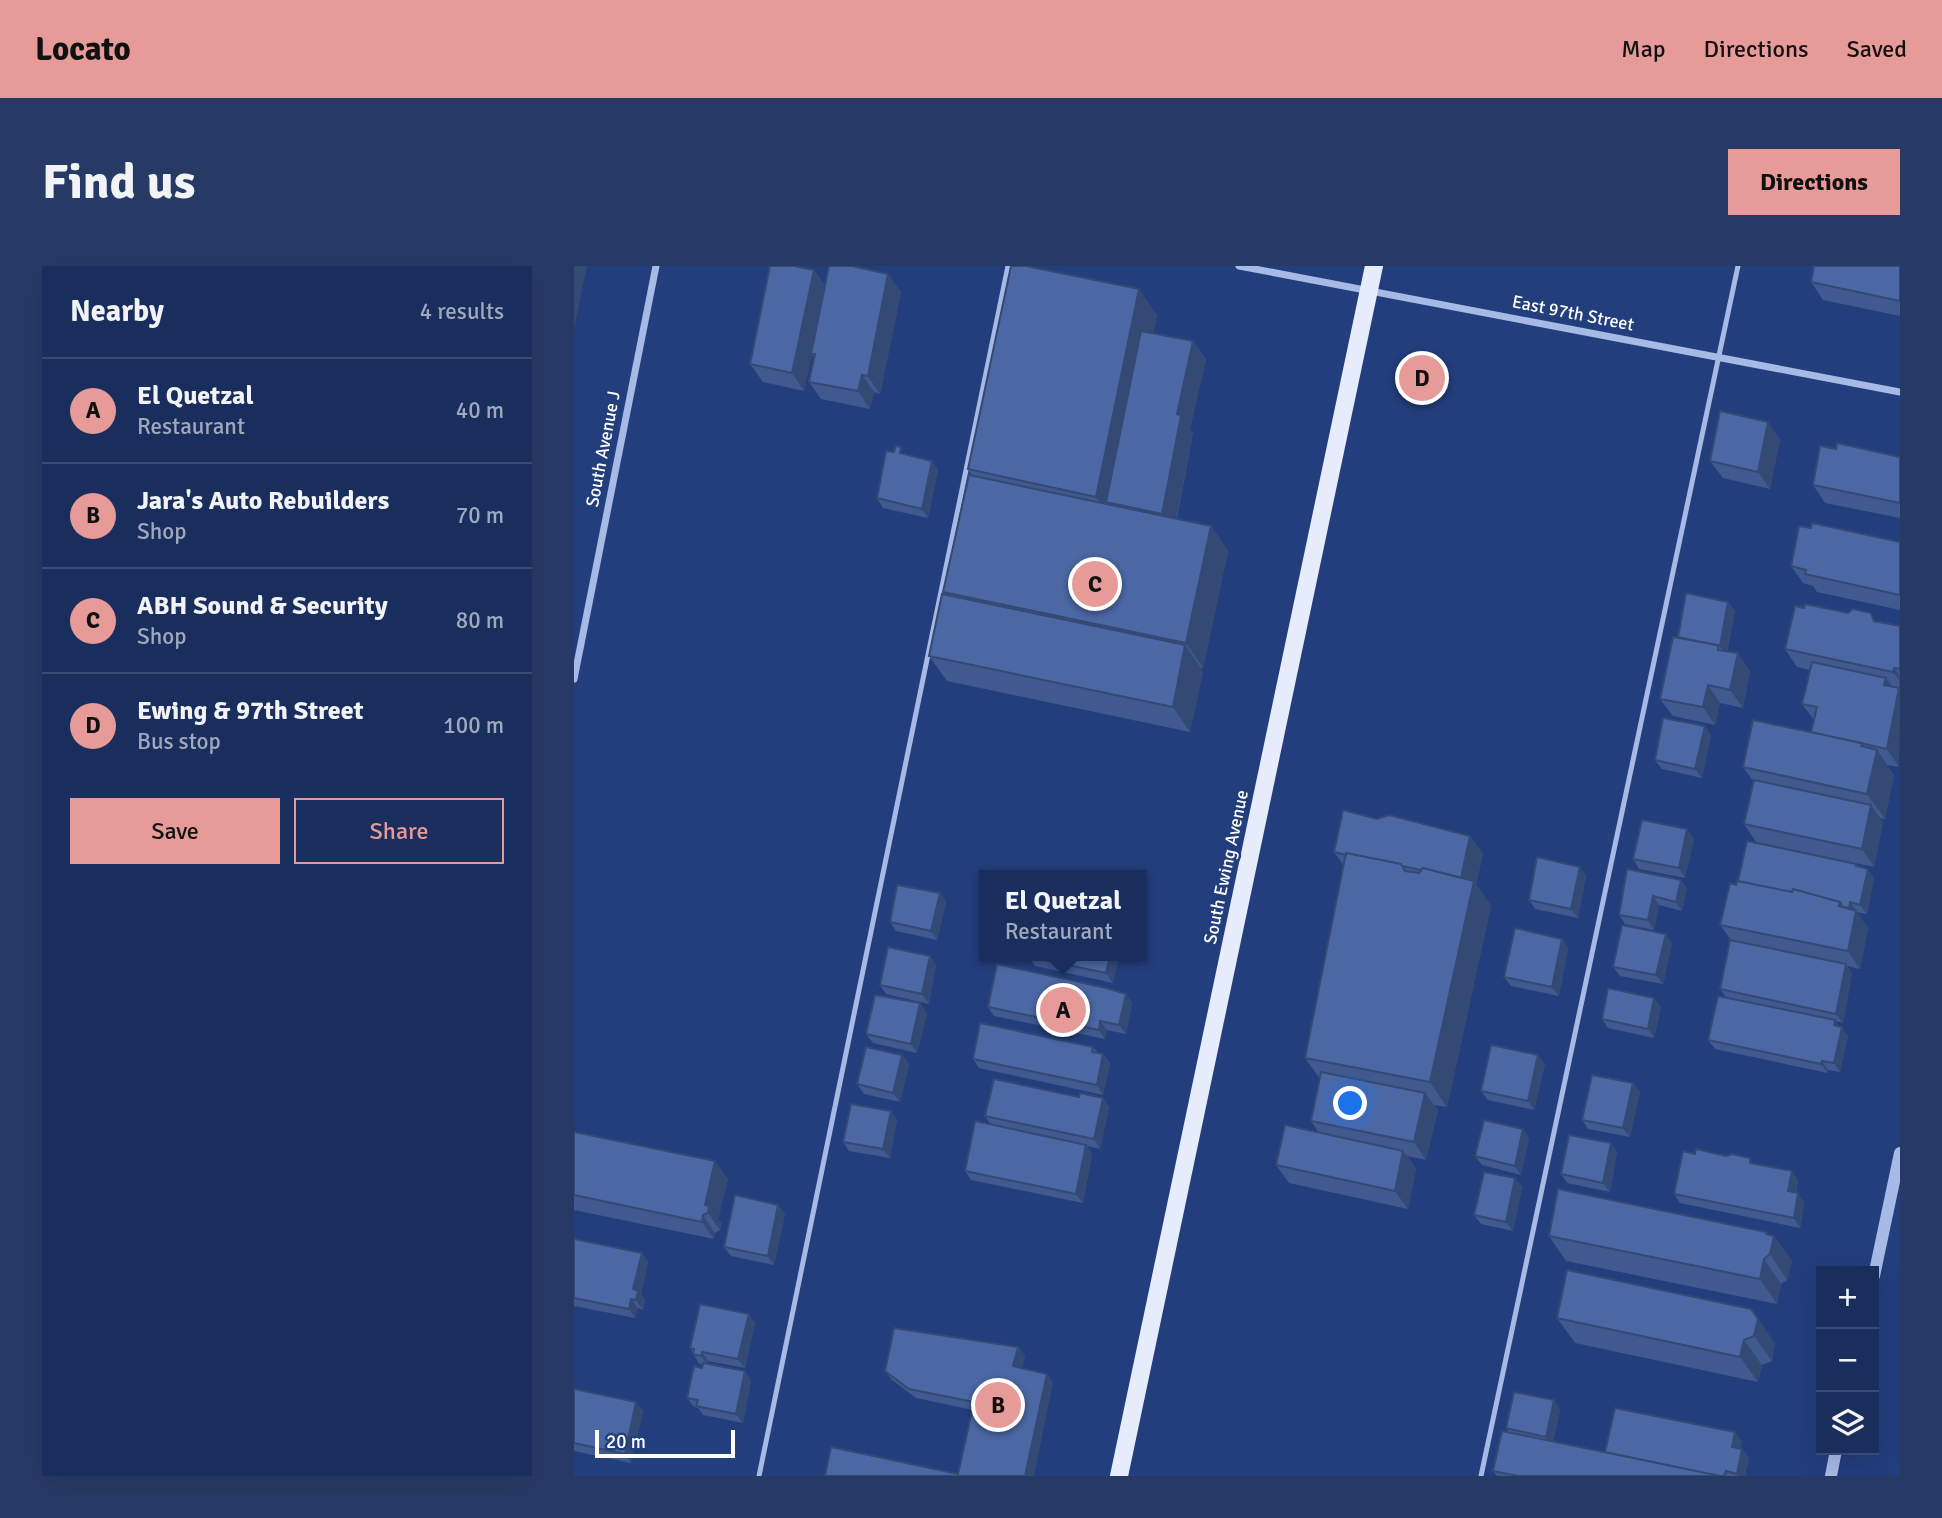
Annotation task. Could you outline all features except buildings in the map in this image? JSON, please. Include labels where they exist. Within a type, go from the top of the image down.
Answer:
[{"type":"main road","name":"South Ewing Avenue","points":[[1119,1476],[1374,266]]},
{"type":"street","name":"South Avenue J","points":[[574,679],[656,266]]},
{"type":"street","name":"East 97th Street","points":[[1239,266],[1900,391]]},
{"type":"street","points":[[1876,1266],[1900,1153]]},
{"type":"street","points":[[1831,1476],[1835,1455]]},
{"type":"lane","points":[[759,1476],[1008,266]]},
{"type":"lane","points":[[1481,1476],[1738,266]]},
{"type":"place","name":"Ewing & 97th Street","points":[[1422,378]]},
{"type":"place","name":"ABH Sound & Security","points":[[1095,584]]},
{"type":"place","name":"El Quetzal","points":[[1063,1010]]},
{"type":"place","name":"Jara's Auto Rebuilders","points":[[998,1405]]}]
